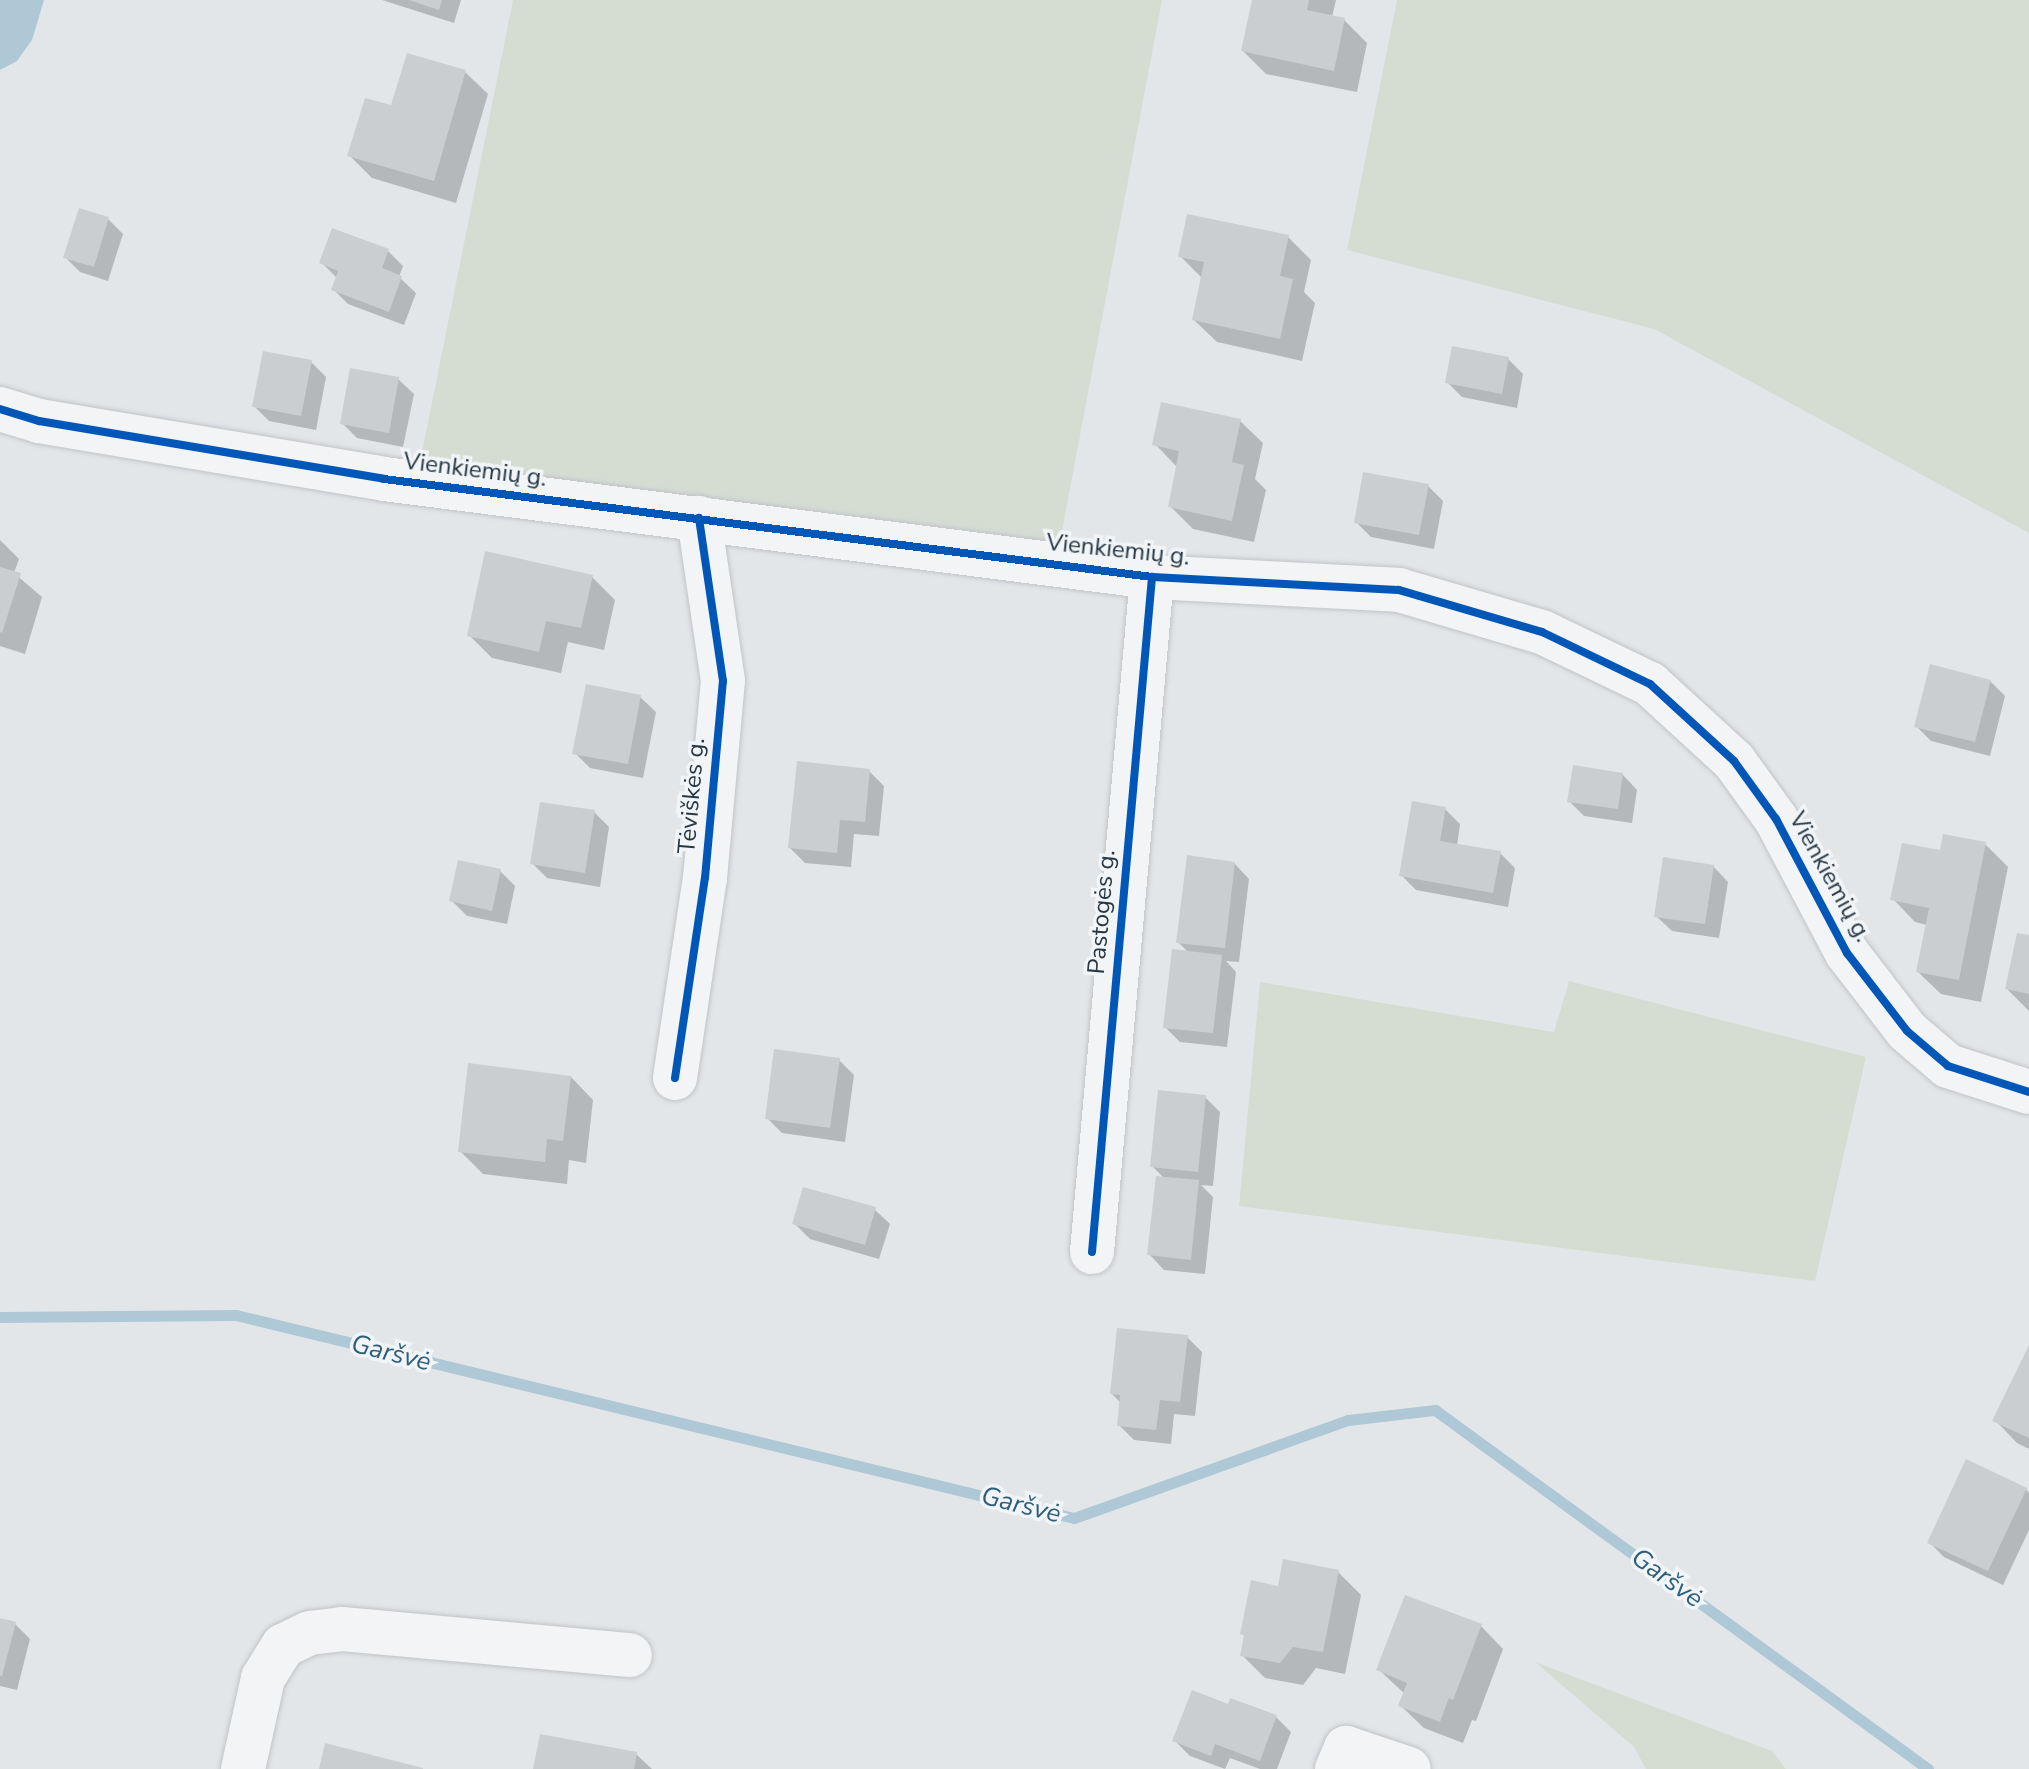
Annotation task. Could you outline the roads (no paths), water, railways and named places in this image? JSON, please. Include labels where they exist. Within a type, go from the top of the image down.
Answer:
[{"type":"street","name":"Vienkiemių g.","points":[[0,409],[39,421],[328,471],[1152,577],[1399,590],[1542,632],[1650,684],[1743,772],[1776,819],[1847,953],[1907,1031],[1948,1066],[2029,1092]]},
{"type":"street","name":"Tėviškės g.","points":[[675,1078],[705,878],[723,681],[699,518]]},
{"type":"street","name":"Pastogės g.","points":[[1092,1252],[1152,577]]},
{"type":"street","points":[[243,1769],[263,1678],[283,1646],[310,1633],[342,1629],[630,1655]]},
{"type":"street","points":[[1337,1769],[1346,1748],[1409,1769]]},
{"type":"water","points":[[0,0],[44,0],[32,40],[17,61],[0,70]]},
{"type":"waterway","name":"Garšvė","points":[[0,1317],[236,1315],[1074,1518],[1348,1420],[1435,1410],[1928,1769]]}]
